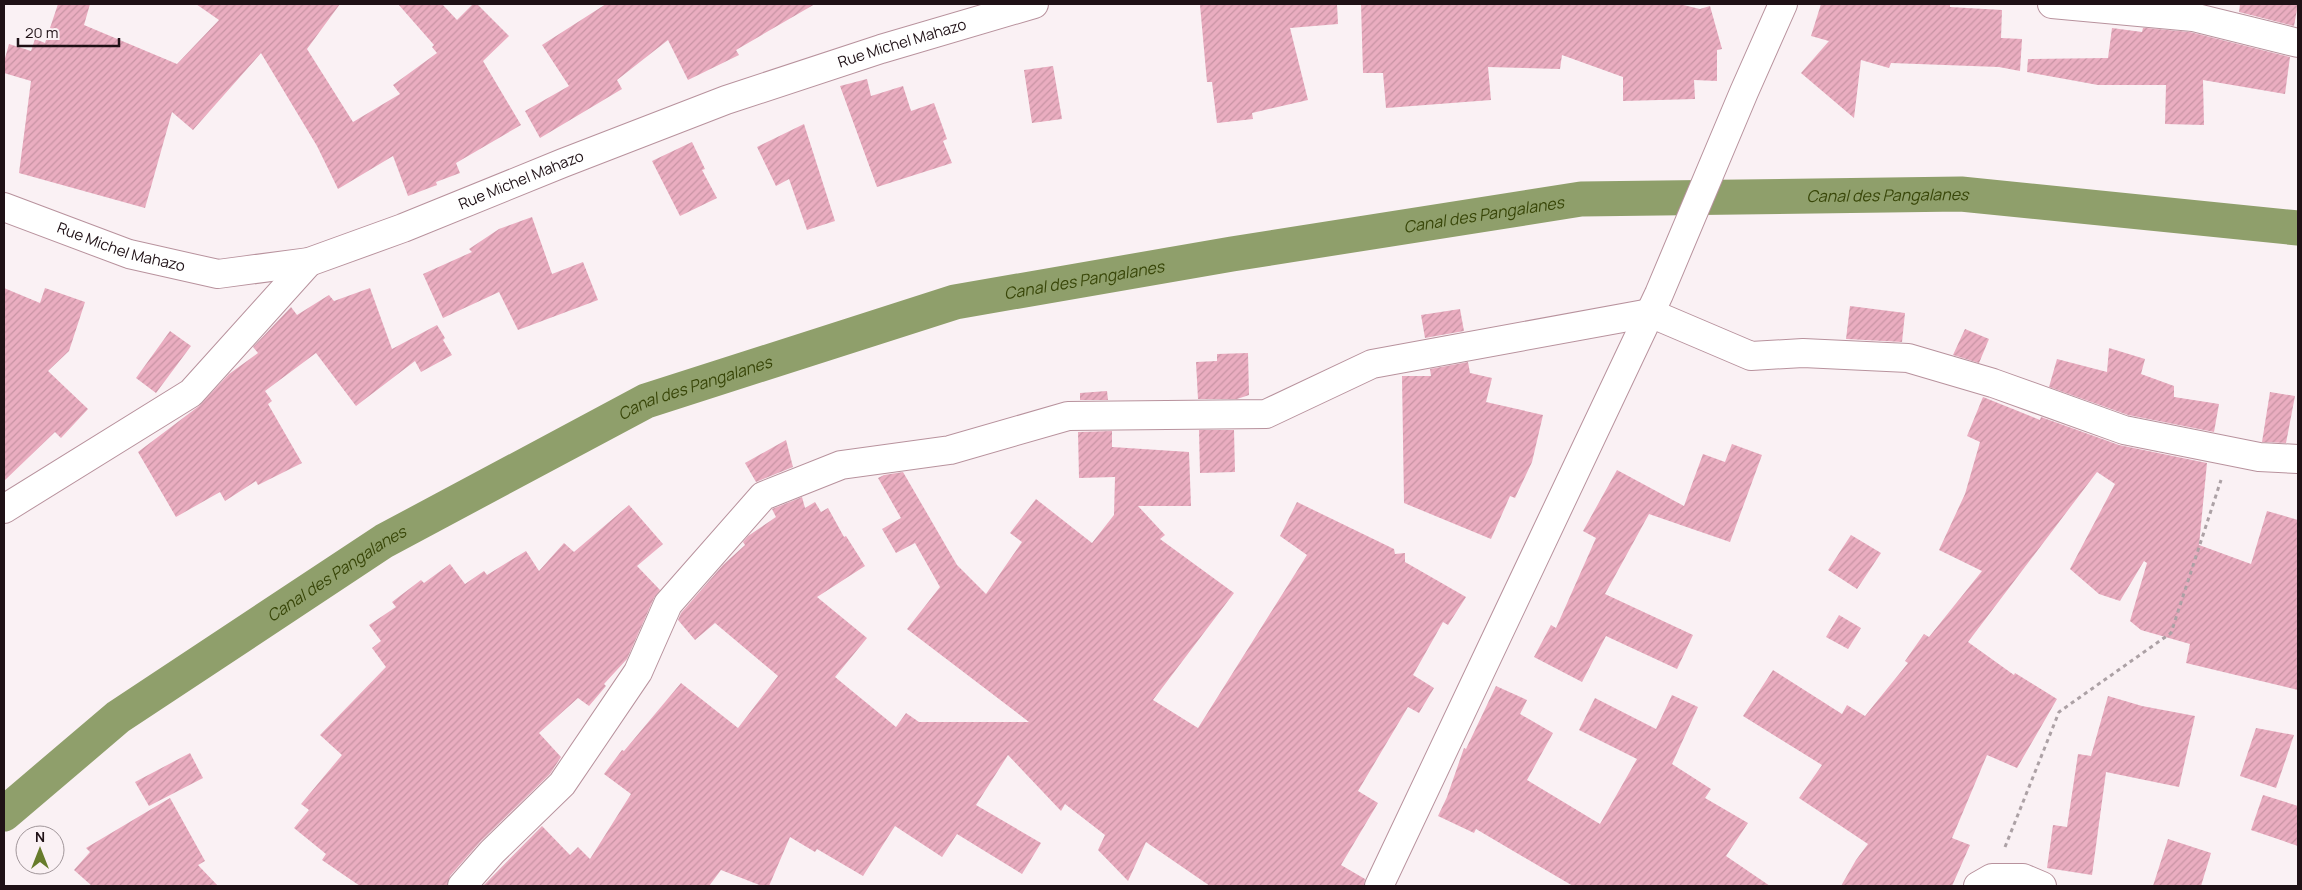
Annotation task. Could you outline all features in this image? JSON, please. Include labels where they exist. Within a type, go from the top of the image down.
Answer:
[{"type":"street","name":"Rue Michel Mahazo","points":[[4,207],[129,254],[218,274],[309,262],[403,228],[726,100],[881,49],[1034,4]]},
{"type":"street","points":[[1379,886],[1655,303],[1783,4]]},
{"type":"street","points":[[2052,4],[2197,10],[2298,43]]},
{"type":"street","points":[[4,509],[191,393],[309,262]]},
{"type":"street","points":[[462,886],[492,852],[562,784],[638,672],[668,604],[763,496],[841,465],[950,450],[1068,416],[1266,414],[1372,364],[1655,303],[1751,356],[1804,353],[1908,358],[1993,383],[2124,430],[2259,457],[2298,459]]},
{"type":"street","points":[[1985,882],[2022,878],[2042,886]]},
{"type":"path","points":[[1985,882],[2059,712],[2171,633],[2230,452]]},
{"type":"building","points":[[58,4],[90,4],[84,25],[177,64],[219,20],[196,4],[340,4],[307,49],[353,122],[400,94],[393,85],[437,53],[432,47],[434,45],[398,4],[442,4],[457,20],[473,4],[477,4],[509,36],[483,61],[521,125],[456,163],[460,173],[436,182],[437,185],[408,196],[393,156],[338,189],[317,146],[261,53],[193,130],[172,112],[145,208],[19,173],[31,81],[4,73],[4,62],[9,44],[31,51],[35,39],[45,43]]},
{"type":"building","points":[[606,4],[815,4],[736,50],[739,55],[688,80],[668,40],[617,80],[622,89],[540,138],[525,111],[569,86],[542,45]]},
{"type":"building","points":[[1337,4],[1338,24],[1290,28],[1308,100],[1252,113],[1253,119],[1217,123],[1212,82],[1207,82],[1200,5]]},
{"type":"building","points":[[1361,4],[1679,4],[1700,9],[1710,6],[1722,49],[1717,50],[1717,81],[1694,80],[1695,99],[1623,101],[1623,77],[1562,55],[1560,69],[1488,67],[1491,100],[1386,108],[1383,73],[1363,73]]},
{"type":"building","points":[[1821,4],[1950,4],[1950,7],[2002,10],[2001,38],[2022,39],[2020,71],[1999,67],[1891,63],[1889,68],[1861,60],[1854,118],[1801,73],[1829,41],[1811,36]]},
{"type":"building","points":[[2240,4],[2298,4],[2294,26],[2239,12]]},
{"type":"building","points":[[2112,28],[2142,32],[2143,28],[2146,28],[2190,32],[2290,57],[2285,94],[2203,80],[2204,125],[2165,124],[2166,85],[2098,85],[2027,72],[2028,59],[2108,58]]},
{"type":"building","points":[[1053,66],[1062,119],[1032,123],[1024,70]]},
{"type":"building","points":[[867,79],[871,96],[903,86],[911,111],[934,103],[947,139],[943,141],[952,163],[877,187],[840,86]]},
{"type":"building","points":[[804,124],[835,221],[807,230],[789,179],[776,186],[757,147]]},
{"type":"building","points":[[692,142],[705,169],[702,170],[717,198],[680,216],[652,161]]},
{"type":"building","points":[[532,217],[552,274],[583,262],[598,300],[518,330],[499,292],[443,318],[423,274],[472,252],[469,249],[499,229]]},
{"type":"building","points":[[4,288],[40,303],[45,288],[85,302],[69,351],[48,371],[88,409],[61,438],[55,432],[4,481]]},
{"type":"building","points":[[370,288],[392,349],[437,325],[452,355],[421,372],[415,361],[356,406],[316,353],[265,391],[272,401],[268,404],[302,463],[258,485],[256,481],[225,501],[220,492],[176,517],[138,452],[199,406],[229,374],[258,353],[253,347],[291,307],[297,315],[329,295],[334,301]]},
{"type":"building","points":[[1850,306],[1905,313],[1902,342],[1846,339]]},
{"type":"building","points":[[1460,309],[1464,331],[1425,338],[1421,315]]},
{"type":"building","points":[[1965,329],[1989,339],[1979,363],[1953,355]]},
{"type":"building","points":[[170,331],[191,346],[156,393],[136,378]]},
{"type":"building","points":[[2109,348],[2145,359],[2141,374],[2174,386],[2174,397],[2219,404],[2214,432],[2128,415],[2049,387],[2057,359],[2107,372]]},
{"type":"building","points":[[1248,353],[1249,395],[1237,399],[1198,399],[1196,362],[1217,361],[1217,354]]},
{"type":"building","points":[[1468,362],[1470,373],[1492,378],[1486,402],[1543,415],[1532,462],[1515,498],[1510,496],[1491,539],[1404,503],[1402,376],[1431,376],[1430,369]]},
{"type":"building","points":[[1107,391],[1108,400],[1080,400],[1080,393]]},
{"type":"building","points":[[2270,392],[2295,396],[2286,443],[2262,442]]},
{"type":"building","points":[[1983,397],[2040,420],[2041,417],[2119,445],[2207,463],[2199,545],[2251,564],[2267,511],[2298,520],[2298,690],[2186,663],[2190,644],[2141,630],[2130,621],[2147,563],[2144,561],[2120,601],[2099,594],[2070,569],[2115,484],[2097,472],[1968,642],[2014,675],[2015,673],[2057,699],[2017,768],[1987,755],[1952,838],[1970,845],[1952,886],[1841,886],[1868,844],[1799,798],[1822,765],[1743,716],[1773,670],[1842,714],[1847,705],[1865,716],[1908,663],[1905,661],[1924,634],[1929,637],[1982,571],[1939,550],[1965,494],[1980,442],[1967,436]]},
{"type":"building","points":[[1199,430],[1234,430],[1235,472],[1200,473]]},
{"type":"building","points":[[1112,431],[1112,447],[1189,452],[1191,506],[1138,506],[1165,535],[1160,539],[1234,593],[1153,700],[1198,728],[1307,555],[1280,536],[1297,502],[1394,549],[1395,554],[1405,553],[1405,562],[1466,597],[1448,625],[1443,622],[1413,675],[1434,688],[1419,713],[1408,707],[1358,791],[1378,803],[1341,865],[1365,879],[1364,886],[1210,886],[1146,842],[1128,881],[1098,850],[1105,835],[1065,804],[1061,811],[1008,755],[976,805],[1041,843],[1022,874],[957,834],[942,857],[895,826],[863,876],[817,849],[815,852],[790,837],[769,886],[762,886],[721,870],[709,886],[483,886],[542,826],[570,855],[578,847],[590,859],[631,794],[604,774],[622,750],[624,751],[681,683],[738,728],[778,676],[715,623],[695,640],[678,620],[681,613],[723,565],[745,545],[743,542],[748,536],[776,517],[772,509],[802,497],[805,508],[815,502],[821,512],[828,508],[844,537],[846,536],[865,566],[817,597],[867,638],[835,677],[896,727],[906,713],[919,722],[1029,722],[907,629],[940,587],[915,543],[896,553],[882,529],[901,518],[878,478],[884,475],[903,472],[957,565],[986,594],[1022,542],[1010,533],[1036,499],[1092,543],[1114,515],[1115,477],[1079,478],[1078,432]]},
{"type":"building","points":[[786,440],[793,467],[756,482],[745,463]]},
{"type":"building","points":[[1732,444],[1762,455],[1730,542],[1649,514],[1605,594],[1693,635],[1677,669],[1606,636],[1582,682],[1534,657],[1551,625],[1556,628],[1596,538],[1583,531],[1617,470],[1684,506],[1703,454],[1725,462]]},
{"type":"building","points":[[629,505],[663,544],[637,566],[660,590],[654,598],[627,659],[604,684],[606,686],[589,706],[578,698],[539,733],[561,757],[550,774],[480,842],[450,876],[447,886],[360,886],[322,860],[326,854],[294,828],[309,810],[301,804],[342,755],[320,735],[386,667],[372,648],[381,641],[369,625],[396,607],[392,602],[421,580],[424,583],[450,564],[465,584],[484,571],[487,575],[526,551],[539,571],[564,543],[574,552]]},
{"type":"building","points":[[1851,535],[1881,553],[1857,589],[1828,570]]},
{"type":"building","points":[[1839,615],[1861,628],[1848,649],[1826,637]]},
{"type":"building","points":[[1496,686],[1527,700],[1520,714],[1553,733],[1527,780],[1600,824],[1637,759],[1579,730],[1595,698],[1656,729],[1672,695],[1698,707],[1672,764],[1711,789],[1705,798],[1748,823],[1726,856],[1770,886],[1573,886],[1476,829],[1474,833],[1438,816],[1447,797],[1464,748],[1466,749]]},
{"type":"building","points":[[2108,696],[2142,706],[2195,716],[2179,787],[2106,772],[2092,875],[2047,868],[2053,825],[2067,827],[2078,754],[2091,756]]},
{"type":"building","points":[[2256,728],[2294,735],[2276,788],[2240,776]]},
{"type":"building","points":[[190,753],[203,778],[149,806],[135,782]]},
{"type":"building","points":[[2263,795],[2298,806],[2298,846],[2251,830]]},
{"type":"building","points":[[170,798],[205,861],[198,865],[218,886],[92,886],[74,870],[90,852],[86,848]]},
{"type":"building","points":[[2168,839],[2211,853],[2201,886],[2153,886]]},
{"type":"waterway","name":"Canal des Pangalanes","points":[[4,814],[118,717],[384,541],[646,401],[955,302],[1232,254],[1581,199],[1961,194],[2298,228]]}]
